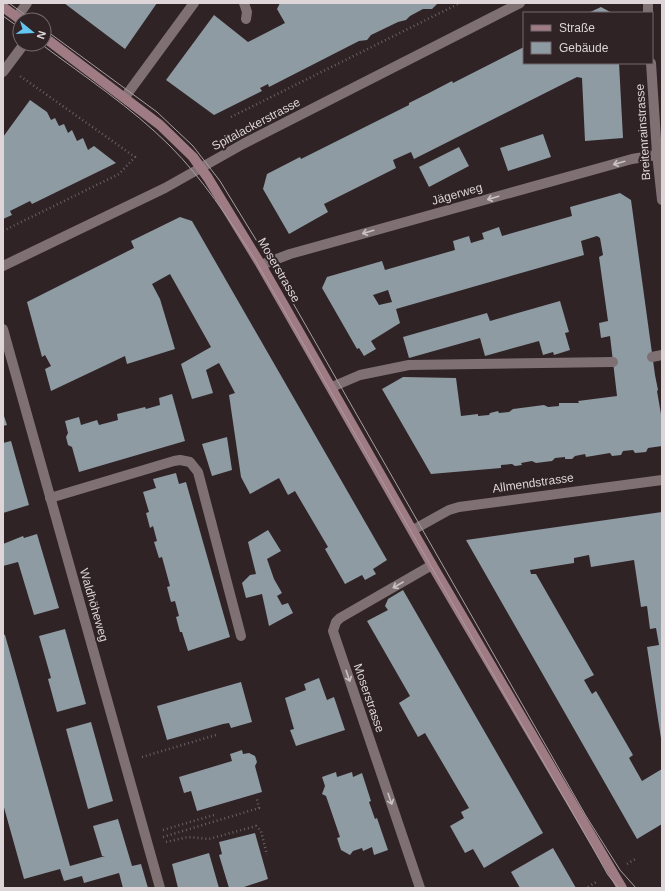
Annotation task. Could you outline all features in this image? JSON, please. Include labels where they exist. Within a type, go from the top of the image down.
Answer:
[{"type":"street","points":[[22,12],[27,3]]},
{"type":"street","points":[[125,96],[194,3]]},
{"type":"street","points":[[245,3],[246,19]]},
{"type":"street","name":"Spitalackerstrasse","points":[[3,266],[165,188],[244,144],[520,3]]},
{"type":"street","points":[[3,7],[12,14]]},
{"type":"street","name":"Moserstrasse","points":[[52,43],[125,96],[160,125],[193,157],[201,168],[261,265],[332,387],[432,565],[622,888]]},
{"type":"street","points":[[5,69],[18,52]]},
{"type":"street","name":"Breitenrainstrasse","points":[[651,64],[662,200]]},
{"type":"street","name":"Jägerweg","points":[[261,265],[274,259],[312,248],[632,159],[659,154]]},
{"type":"street","name":"Waldhöheweg","points":[[3,329],[160,888]]},
{"type":"street","points":[[332,387],[360,374],[393,366],[613,362]]},
{"type":"street","points":[[50,498],[174,461],[180,460],[190,462],[198,472],[241,636]]},
{"type":"street","name":"Allmendstrasse","points":[[413,530],[449,510],[458,507],[662,480]]},
{"type":"street","name":"Moserstrasse","points":[[420,888],[333,631],[336,622],[340,618],[432,565]]},
{"type":"path","points":[[231,117],[460,3]]},
{"type":"path","points":[[3,231],[119,174],[135,157],[5,69]]},
{"type":"path","points":[[137,758],[216,735]]},
{"type":"path","points":[[166,836],[259,808],[256,799]]},
{"type":"path","points":[[165,830],[214,815]]},
{"type":"path","points":[[161,844],[188,837],[210,839],[256,826],[260,831],[267,855]]},
{"type":"building","points":[[64,3],[157,3],[125,49]]},
{"type":"building","points":[[280,3],[438,3],[432,9],[423,9],[406,20],[398,22],[371,35],[367,40],[359,41],[269,87],[268,84],[260,88],[262,91],[214,115],[166,80],[214,15],[248,42],[285,23],[277,9]]},
{"type":"building","points":[[601,7],[610,12],[590,12]]},
{"type":"building","points":[[523,48],[523,64],[619,64],[623,138],[585,141],[582,78],[577,77],[414,159],[411,152],[393,160],[396,168],[324,204],[328,212],[289,234],[263,189],[267,174],[300,157],[301,159],[409,105],[409,103],[452,81],[453,83]]},
{"type":"building","points":[[30,100],[47,112],[51,120],[55,118],[59,126],[64,124],[68,133],[72,130],[77,141],[83,138],[88,150],[94,146],[116,163],[32,204],[30,201],[10,211],[12,215],[3,219],[3,137]]},
{"type":"building","points":[[543,134],[551,157],[508,171],[500,148]]},
{"type":"building","points":[[459,147],[469,166],[429,187],[419,167]]},
{"type":"building","points":[[620,193],[631,200],[662,420],[662,446],[648,448],[646,452],[635,453],[633,450],[623,451],[621,455],[612,456],[610,453],[586,457],[585,454],[575,456],[572,459],[565,459],[565,457],[555,458],[552,461],[536,463],[532,461],[515,466],[512,464],[501,465],[501,468],[431,474],[382,389],[403,377],[456,378],[461,416],[478,414],[478,416],[489,415],[490,413],[498,411],[499,413],[509,412],[513,409],[544,405],[548,407],[559,406],[559,403],[579,403],[578,401],[617,396],[610,336],[601,338],[599,323],[608,321],[599,257],[603,255],[600,238],[597,236],[581,241],[584,255],[396,309],[400,323],[371,341],[376,349],[364,356],[359,348],[357,349],[322,288],[327,277],[382,261],[385,270],[455,250],[453,241],[469,236],[471,243],[484,239],[482,233],[499,227],[502,236],[572,216],[570,207]],"holes":[[[388,290],[392,302],[379,305],[373,295]]]},
{"type":"building","points":[[180,217],[192,221],[387,560],[373,569],[376,574],[365,580],[362,575],[345,584],[325,549],[328,547],[295,491],[288,495],[279,478],[250,494],[241,477],[229,395],[235,393],[219,363],[206,370],[213,393],[192,399],[181,364],[211,347],[170,274],[152,284],[160,299],[175,349],[127,364],[125,356],[51,391],[45,369],[51,366],[45,355],[42,357],[27,302],[134,248],[131,241]]},
{"type":"building","points":[[560,301],[569,332],[565,333],[570,350],[554,355],[553,352],[543,355],[539,341],[485,356],[480,338],[409,358],[403,337],[487,313],[490,321]]},
{"type":"building","points":[[172,394],[185,441],[79,472],[72,447],[68,445],[66,437],[68,433],[65,421],[79,417],[81,425],[97,420],[99,425],[118,420],[117,414],[160,405],[159,398]]},
{"type":"building","points":[[3,413],[7,425],[3,426]]},
{"type":"building","points":[[227,437],[232,470],[212,476],[202,444]]},
{"type":"building","points":[[11,441],[29,505],[3,513],[3,443]]},
{"type":"building","points":[[176,473],[179,484],[186,482],[230,637],[188,651],[182,632],[180,632],[176,617],[179,616],[175,601],[171,602],[167,587],[170,586],[162,557],[159,558],[154,542],[157,541],[153,526],[150,528],[146,513],[149,512],[143,492],[156,488],[153,479]]},
{"type":"building","points":[[662,512],[662,745],[647,647],[659,645],[656,628],[650,629],[647,606],[641,607],[634,560],[591,567],[589,555],[574,558],[574,563],[530,570],[531,574],[536,574],[594,675],[584,680],[592,694],[596,691],[633,755],[629,758],[642,781],[662,769],[662,824],[637,839],[466,540]]},
{"type":"building","points":[[268,530],[281,551],[267,559],[274,579],[282,593],[277,596],[282,605],[288,603],[293,613],[269,626],[262,594],[246,598],[242,583],[250,575],[256,574],[248,542]]},
{"type":"building","points":[[37,534],[59,608],[34,615],[18,562],[3,566],[3,544],[23,536],[24,538]]},
{"type":"building","points":[[403,590],[543,833],[484,868],[473,849],[465,853],[450,826],[464,818],[461,812],[469,808],[425,733],[418,737],[399,703],[410,696],[367,621],[388,610],[385,606],[388,599]]},
{"type":"building","points":[[65,629],[86,704],[57,712],[48,679],[51,678],[39,636]]},
{"type":"building","points":[[3,634],[5,635],[70,866],[105,856],[102,856],[93,826],[118,819],[132,866],[141,864],[148,888],[123,888],[119,873],[84,883],[82,876],[64,881],[60,869],[24,879],[3,804]]},
{"type":"building","points":[[319,678],[327,700],[334,697],[345,730],[296,746],[290,730],[294,729],[285,698],[306,690],[304,684]]},
{"type":"building","points":[[241,682],[252,722],[231,728],[229,723],[223,724],[167,740],[157,706]]},
{"type":"building","points":[[91,722],[113,801],[88,809],[66,729]]},
{"type":"building","points":[[242,750],[243,754],[249,753],[255,756],[257,762],[255,766],[262,792],[197,811],[191,791],[184,793],[179,777],[232,761],[230,754]]},
{"type":"building","points":[[336,772],[337,777],[352,772],[353,777],[362,773],[371,801],[369,802],[375,819],[377,818],[388,850],[374,855],[372,847],[363,851],[362,848],[353,851],[350,855],[341,850],[337,838],[340,837],[326,796],[322,794],[325,786],[322,777]]},
{"type":"building","points":[[255,833],[268,879],[241,888],[229,888],[219,855],[222,854],[219,842]]},
{"type":"building","points":[[553,848],[576,888],[520,888],[511,872]]},
{"type":"building","points":[[209,853],[219,888],[178,888],[172,864]]},
{"type":"tram line","points":[[9,3],[21,12]]},
{"type":"tram line","points":[[3,16],[12,22]]},
{"type":"tram line","points":[[52,35],[157,112],[193,146],[220,181],[269,261],[586,816],[620,870],[636,888]]},
{"type":"tram line","points":[[52,52],[140,118],[170,146],[194,172],[225,214],[254,258],[608,875],[619,888]]}]
